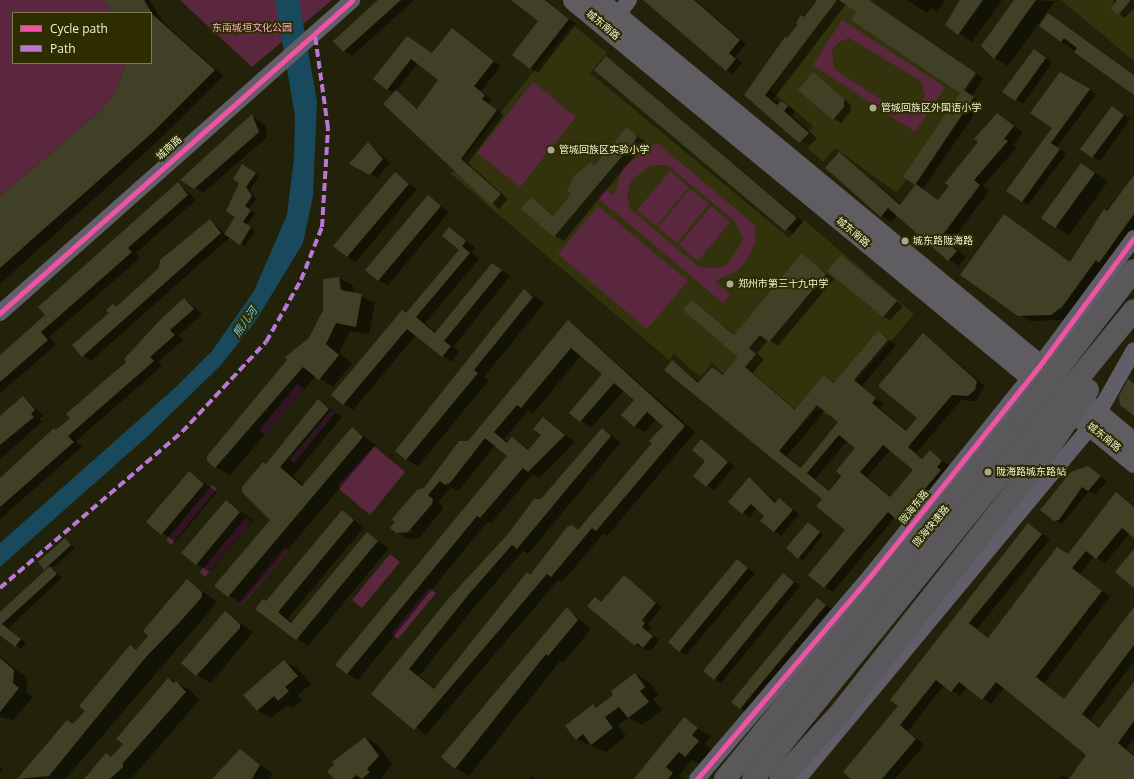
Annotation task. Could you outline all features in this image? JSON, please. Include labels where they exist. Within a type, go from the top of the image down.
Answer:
[{"type":"highway","name":"陇海快速路","points":[[725,779],[1019,419],[1134,270]]},
{"type":"highway","name":"陇海快速路","points":[[753,779],[1134,310]]},
{"type":"highway","points":[[780,779],[840,713],[1046,452],[1134,324]]},
{"type":"main road","name":"城东南路","points":[[574,0],[1094,419],[1134,443]]},
{"type":"main road","name":"城东南路","points":[[598,0],[623,8],[1034,371]]},
{"type":"main road","name":"城东南路","points":[[1094,419],[1134,462]]},
{"type":"street","name":"城南路","points":[[0,313],[311,39],[352,0]]},
{"type":"street","name":"陇海东路","points":[[697,779],[872,574],[1034,371],[1134,238]]},
{"type":"street","points":[[798,779],[1094,419],[1134,350]]},
{"type":"shaded area","name":"管城回族区外国语小学","points":[[836,0],[870,0],[977,75],[897,193],[835,148],[823,162],[800,141],[813,126],[769,89]]},
{"type":"shaded area","points":[[1061,0],[1134,0],[1134,61]]},
{"type":"shaded area","name":"郑州市第三十九中学","points":[[572,24],[607,53],[590,73],[789,238],[804,220],[914,314],[827,416],[817,408],[795,434],[712,363],[700,377],[674,354],[669,360],[451,174]]},
{"type":"green space","points":[[0,0],[103,0],[113,12],[12,12],[12,64],[126,64],[116,92],[98,113],[0,196]]},
{"type":"green space","name":"东南城垣文化公园","points":[[180,0],[332,0],[252,67]]},
{"type":"green space","points":[[842,20],[945,87],[915,132],[813,65]],"holes":[[[849,38],[921,81],[925,96],[918,109],[900,112],[834,69],[832,50],[839,42]]]},
{"type":"green space","points":[[533,82],[576,117],[520,187],[477,153]]},
{"type":"green space","points":[[657,143],[756,226],[755,243],[748,258],[737,271],[715,281],[730,294],[723,303],[597,197],[605,189],[614,196],[623,167]],"holes":[[[651,165],[667,165],[736,222],[743,240],[728,264],[717,268],[699,267],[630,209],[627,197],[631,181]]]},
{"type":"green space","points":[[670,171],[689,187],[656,226],[637,210]]},
{"type":"green space","points":[[690,189],[709,204],[677,243],[658,227]]},
{"type":"green space","points":[[598,206],[688,281],[647,329],[558,254]]},
{"type":"green space","points":[[711,206],[730,222],[698,261],[679,245]]},
{"type":"green space","points":[[297,384],[304,389],[265,435],[259,430]]},
{"type":"green space","points":[[331,410],[335,413],[294,463],[290,459]]},
{"type":"green space","points":[[374,446],[405,472],[370,515],[340,490],[339,484]]},
{"type":"green space","points":[[212,485],[217,489],[171,545],[166,540]]},
{"type":"green space","points":[[246,517],[251,522],[205,577],[200,572]]},
{"type":"green space","points":[[285,547],[288,550],[242,605],[239,602]]},
{"type":"green space","points":[[390,554],[400,562],[362,608],[352,600]]},
{"type":"green space","points":[[429,588],[436,593],[398,639],[391,634]]},
{"type":"water","name":"熊儿河","points":[[275,0],[299,0],[317,101],[313,196],[303,243],[255,322],[220,366],[149,435],[0,567],[0,543],[177,386],[212,351],[254,291],[287,215],[294,159],[295,116]]},
{"type":"building","points":[[103,0],[144,0],[151,12],[113,12]]},
{"type":"building","points":[[378,0],[401,0],[343,52],[333,41]]},
{"type":"building","points":[[511,0],[545,0],[569,19],[530,69],[512,55],[538,21]]},
{"type":"building","points":[[643,0],[694,0],[740,40],[729,53],[736,59],[726,71]]},
{"type":"building","points":[[817,0],[837,0],[765,95],[777,105],[781,101],[788,106],[784,111],[809,133],[799,143],[744,95],[785,37],[787,38],[798,24],[796,23],[801,15],[804,17]]},
{"type":"building","points":[[839,0],[868,0],[976,73],[964,90],[974,97],[915,185],[903,177],[960,93],[851,20],[856,12]]},
{"type":"building","points":[[960,0],[983,0],[958,35],[945,25]]},
{"type":"building","points":[[1014,0],[1036,0],[994,59],[981,46]]},
{"type":"building","points":[[1117,0],[1131,0],[1118,15],[1110,8]]},
{"type":"building","points":[[1048,13],[1134,75],[1134,95],[1074,52],[1077,48],[1064,38],[1061,42],[1039,26]]},
{"type":"building","points":[[152,14],[215,70],[152,133],[0,268],[0,196],[98,113],[116,92],[126,64],[152,64]]},
{"type":"building","points":[[452,28],[494,61],[474,86],[485,95],[482,99],[497,110],[461,159],[501,194],[491,205],[383,104],[396,90],[417,109],[438,80],[411,59],[387,90],[373,79],[407,36],[432,53]]},
{"type":"building","points":[[1034,49],[1046,58],[1015,101],[1002,92]]},
{"type":"building","points":[[606,56],[797,218],[785,231],[594,70]]},
{"type":"building","points":[[813,72],[844,99],[844,107],[833,120],[798,90]]},
{"type":"building","points":[[1060,72],[1090,89],[1051,143],[1060,149],[1022,202],[1006,191],[1052,128],[1030,113]]},
{"type":"building","points":[[1112,106],[1124,115],[1092,158],[1080,149]]},
{"type":"building","points":[[997,113],[1014,126],[1004,139],[1008,141],[974,180],[980,185],[941,237],[957,251],[948,261],[888,208],[881,217],[825,168],[839,152],[900,205],[916,184],[938,200],[949,186],[945,183],[978,142],[974,139]]},
{"type":"building","points":[[252,114],[259,132],[194,189],[180,180]]},
{"type":"building","points":[[627,127],[637,136],[634,142],[554,237],[521,209],[531,197],[553,216],[571,194],[567,191],[574,176],[591,162],[594,166]]},
{"type":"building","points":[[368,142],[383,159],[370,175],[349,164]]},
{"type":"building","points":[[1081,163],[1095,173],[1055,228],[1041,218]]},
{"type":"building","points":[[242,164],[256,173],[246,187],[252,196],[245,206],[251,210],[243,222],[251,227],[240,245],[224,234],[235,217],[226,211],[239,183],[233,179]]},
{"type":"building","points":[[395,172],[409,184],[347,257],[333,246]]},
{"type":"building","points":[[1134,175],[1134,214],[1099,263],[1096,260],[1062,307],[1051,315],[1018,316],[960,275],[1004,214],[1070,262],[1104,209],[1107,211]]},
{"type":"building","points":[[178,182],[188,195],[128,248],[132,252],[41,332],[48,340],[0,382],[0,355],[45,315],[38,307]]},
{"type":"building","points":[[428,195],[441,206],[378,281],[365,270]]},
{"type":"building","points":[[210,219],[221,233],[82,357],[72,345],[109,313],[106,310],[113,304],[116,307],[159,268],[160,260]]},
{"type":"building","points":[[449,227],[466,241],[462,246],[470,253],[416,317],[435,333],[492,263],[502,270],[444,341],[451,346],[442,357],[407,329],[343,405],[331,395],[402,310],[406,313],[459,250],[442,236]]},
{"type":"building","points":[[802,253],[826,274],[769,342],[760,335],[749,348],[756,354],[745,367],[795,410],[824,375],[834,383],[878,331],[888,340],[854,380],[876,398],[872,403],[906,431],[917,418],[878,386],[923,333],[977,381],[975,390],[968,396],[952,395],[908,447],[922,459],[930,450],[942,461],[937,467],[941,470],[898,521],[888,512],[824,588],[808,575],[845,530],[816,506],[822,499],[664,370],[672,360],[698,383],[712,367],[723,375],[738,357],[683,310],[692,300],[734,335]],"holes":[[[817,405],[838,422],[801,468],[779,451]],[[839,435],[855,448],[836,471],[841,476],[829,491],[807,473]],[[883,445],[913,470],[890,497],[860,472]]]},
{"type":"building","points":[[841,255],[897,301],[883,317],[827,271]]},
{"type":"building","points":[[339,277],[341,290],[362,294],[356,327],[336,323],[326,344],[339,355],[319,380],[303,367],[215,468],[207,461],[207,456],[287,360],[285,357],[309,338],[323,310],[323,279]]},
{"type":"building","points":[[524,289],[533,297],[474,370],[478,373],[406,460],[395,451]]},
{"type":"building","points":[[184,298],[194,309],[170,330],[175,335],[150,357],[154,361],[68,436],[74,442],[0,507],[0,478],[54,428],[56,430],[70,418],[66,414],[126,362],[124,359],[161,319]]},
{"type":"building","points":[[568,320],[685,426],[596,531],[592,528],[551,577],[547,574],[414,730],[371,694],[449,598],[508,534],[534,499],[541,499],[602,428],[611,436],[517,549],[512,545],[469,594],[409,669],[434,689],[527,572],[530,575],[567,527],[572,525],[578,530],[652,443],[649,441],[663,426],[647,412],[634,427],[621,415],[634,400],[614,383],[580,422],[569,413],[602,374],[571,348],[521,408],[517,405],[494,432],[507,443],[512,437],[528,450],[541,435],[533,429],[543,417],[565,435],[528,472],[523,468],[480,518],[477,516],[347,674],[335,665],[507,456],[485,438],[450,483],[445,485],[440,481],[428,495],[433,499],[432,504],[408,532],[396,533],[390,528],[395,522],[392,519],[417,490],[424,488],[459,441],[468,441]]},
{"type":"building","points":[[1128,379],[1134,384],[1134,416],[1120,405],[1119,396]]},
{"type":"building","points":[[23,396],[35,410],[31,414],[34,417],[0,445],[0,416]]},
{"type":"building","points":[[318,399],[329,409],[280,467],[302,486],[352,427],[363,437],[228,597],[214,586],[270,520],[242,492],[242,487],[263,462],[266,464]]},
{"type":"building","points":[[701,439],[728,462],[706,487],[693,476],[705,461],[692,450]]},
{"type":"building","points":[[1088,466],[1101,476],[1088,491],[1082,487],[1059,520],[1054,521],[1040,510],[1071,472]]},
{"type":"building","points":[[189,471],[204,484],[161,535],[146,522]]},
{"type":"building","points":[[749,477],[775,503],[779,498],[793,510],[774,532],[760,521],[764,516],[751,504],[742,514],[728,502]]},
{"type":"building","points":[[1116,492],[1134,507],[1134,538],[1122,528],[1096,559],[1086,551],[1072,568],[1102,591],[1036,677],[1064,699],[1134,607],[1134,645],[1082,714],[1099,728],[1134,682],[1134,721],[1118,743],[1134,756],[1134,779],[1069,779],[1086,755],[996,682],[982,700],[959,682],[951,692],[936,680],[900,725],[916,739],[882,779],[851,779],[843,772],[898,706],[890,700],[1028,523],[1042,534],[969,623],[988,638],[1057,547],[1068,554]]},
{"type":"building","points":[[226,500],[240,512],[196,565],[181,553]]},
{"type":"building","points":[[342,510],[354,520],[278,612],[291,623],[367,532],[378,541],[296,640],[255,609],[263,599],[266,601]]},
{"type":"building","points":[[808,522],[820,532],[798,559],[786,548]]},
{"type":"building","points":[[65,538],[71,545],[44,570],[38,562]]},
{"type":"building","points":[[1134,549],[1134,588],[1115,572]]},
{"type":"building","points":[[737,559],[748,568],[679,652],[668,642]]},
{"type":"building","points":[[50,566],[57,574],[2,624],[21,639],[15,647],[0,635],[0,612]]},
{"type":"building","points":[[783,573],[794,582],[714,680],[703,671]]},
{"type":"building","points":[[624,575],[656,603],[642,620],[645,623],[642,627],[653,636],[643,648],[637,643],[635,646],[587,606],[595,597],[601,602]]},
{"type":"building","points":[[187,579],[202,592],[202,597],[146,657],[49,776],[17,779],[67,720],[73,724],[85,711],[79,706],[130,645],[136,650],[148,636],[143,631]]},
{"type":"building","points":[[817,598],[826,605],[740,709],[731,702]]},
{"type":"building","points":[[567,607],[578,620],[548,656],[546,654],[455,769],[441,757]]},
{"type":"building","points":[[225,611],[240,624],[240,628],[196,676],[181,663]]},
{"type":"building","points":[[0,658],[14,670],[13,683],[19,688],[0,712]]},
{"type":"building","points":[[284,660],[298,676],[285,687],[289,691],[278,701],[274,696],[257,711],[243,695]]},
{"type":"building","points":[[635,673],[645,687],[640,691],[649,702],[628,718],[619,707],[605,717],[613,728],[591,745],[583,734],[576,740],[565,726],[593,704],[596,708],[613,695],[611,691]]},
{"type":"building","points":[[168,678],[174,683],[176,681],[186,692],[123,763],[123,767],[110,779],[84,779],[106,753],[111,757],[123,744],[116,739]]},
{"type":"building","points":[[684,717],[698,728],[692,735],[699,741],[685,757],[679,752],[666,767],[673,773],[668,779],[634,779]]},
{"type":"building","points":[[365,737],[379,756],[367,769],[370,772],[362,779],[356,775],[352,779],[334,779],[327,771],[334,765],[332,762]]},
{"type":"building","points":[[240,749],[260,765],[252,779],[212,779]]},
{"type":"marked path","points":[[0,588],[182,432],[266,342],[301,280],[322,227],[328,128],[315,36]]},
{"type":"cycle path","points":[[0,313],[352,0]]},
{"type":"cycle path","points":[[697,779],[872,574],[1040,365],[1134,238]]},
{"type":"place","name":"管城回族区外国语小学","points":[[873,108]]},
{"type":"place","name":"管城回族区实验小学","points":[[551,150]]},
{"type":"place","name":"城东路陇海路","points":[[905,241]]},
{"type":"place","name":"郑州市第三十九中学","points":[[730,284]]},
{"type":"place","name":"陇海路城东路站","points":[[988,472]]}]
